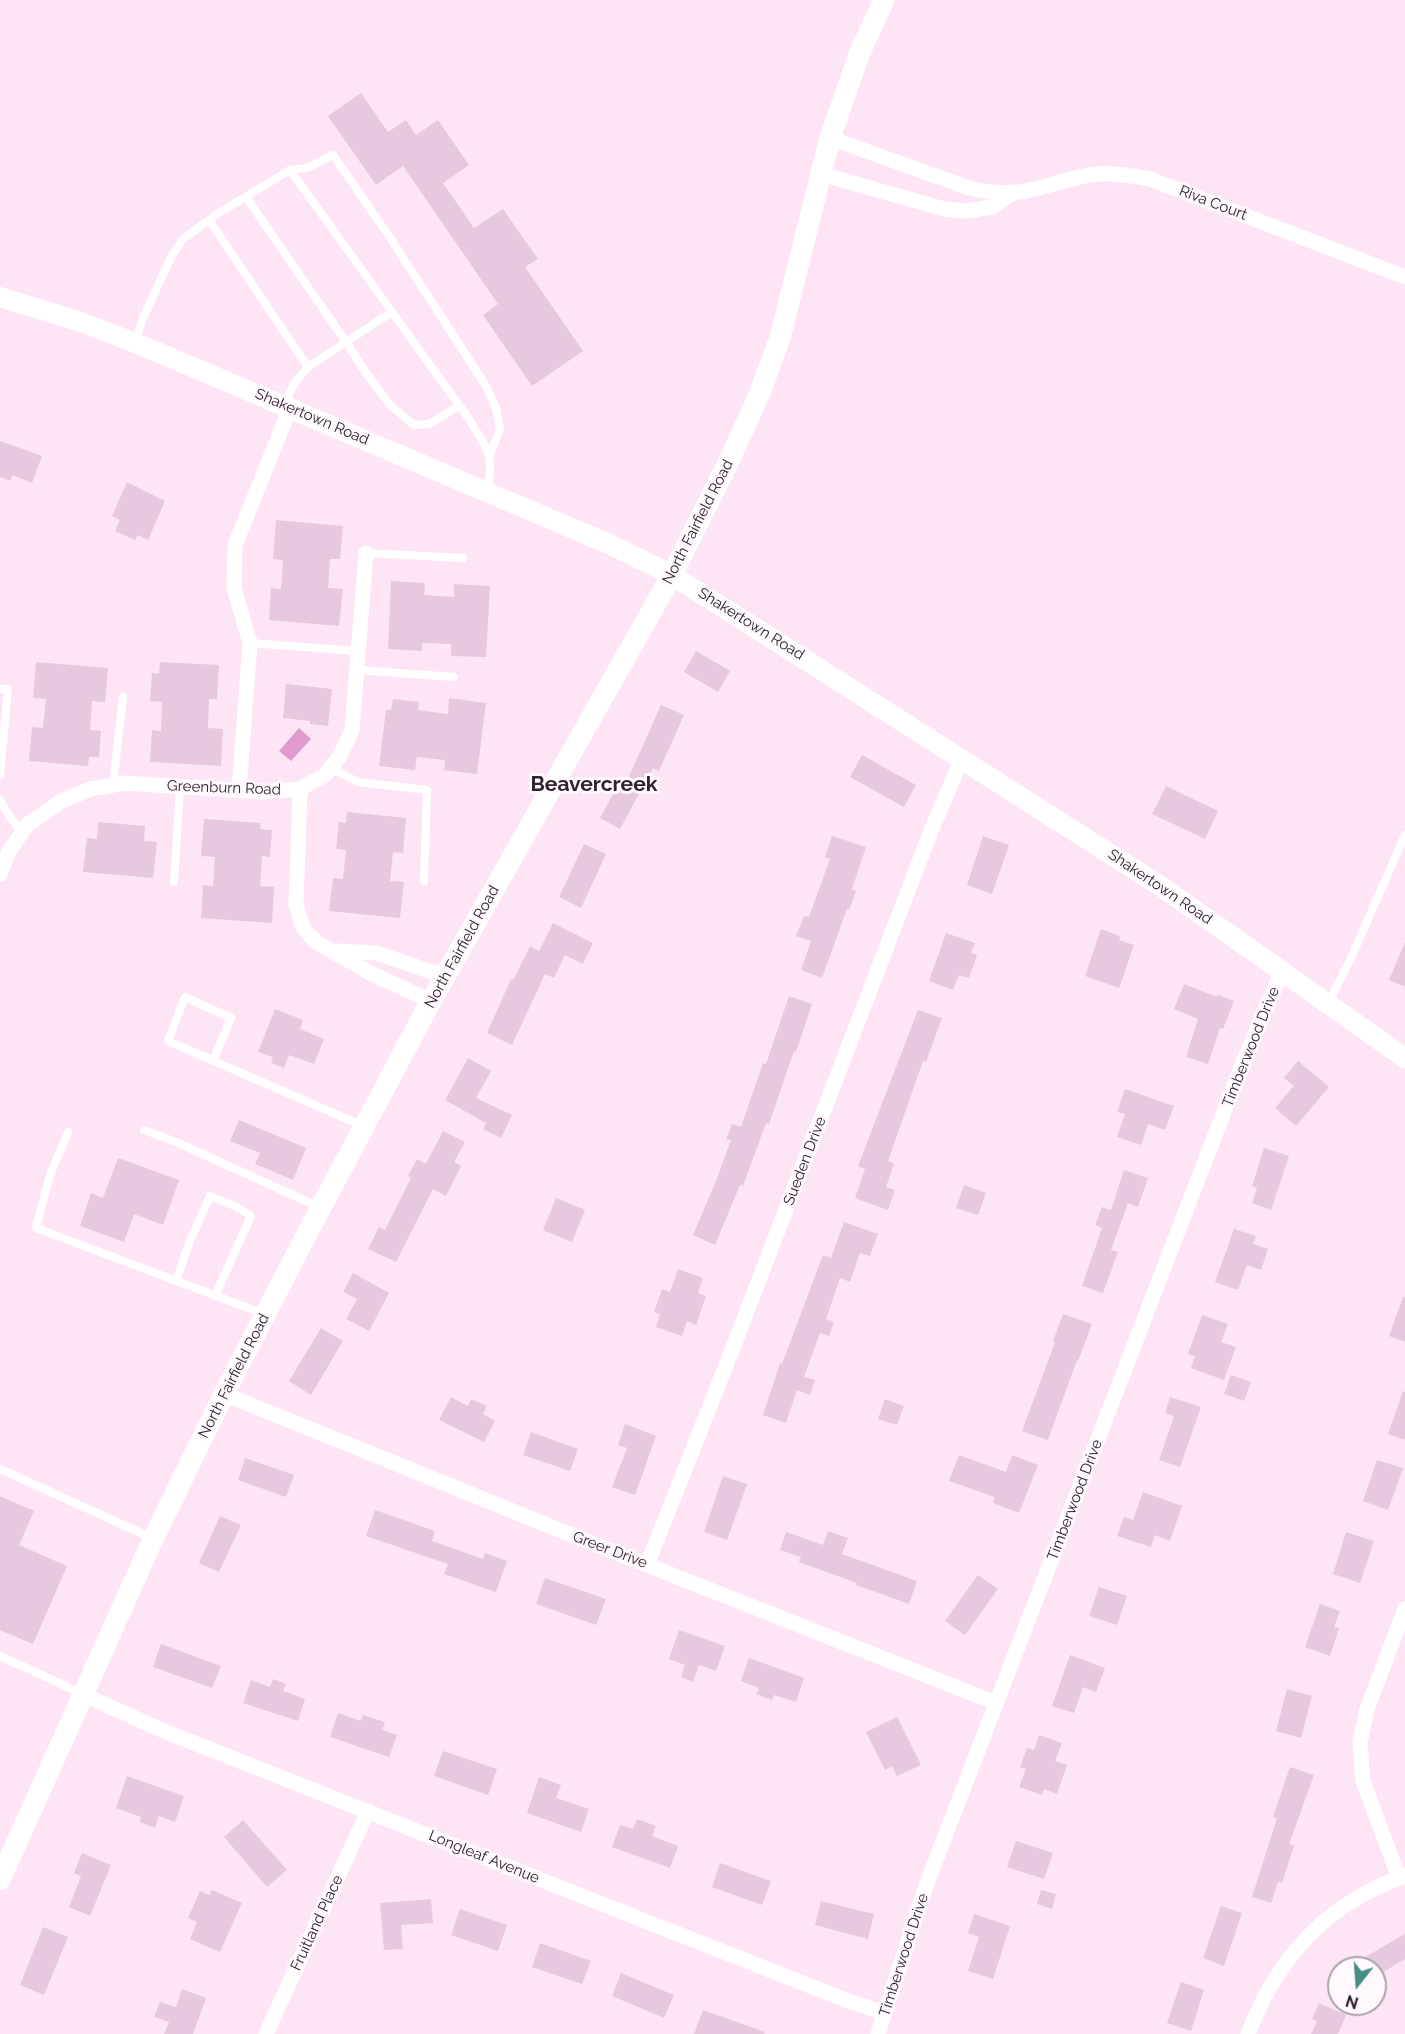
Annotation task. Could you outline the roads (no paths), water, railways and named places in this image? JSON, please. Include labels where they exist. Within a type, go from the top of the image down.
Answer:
[{"type":"main road","name":"North Fairfield Road","points":[[0,1880],[153,1539],[265,1314],[431,1001],[672,575],[729,461],[772,363],[782,332],[830,138],[860,52],[884,0]]},
{"type":"street","name":"Riva Court","points":[[830,138],[969,188],[998,193],[1014,192],[1098,174],[1125,174],[1150,179],[1405,277]]},
{"type":"street","name":"Riva Court","points":[[821,174],[944,209],[966,211],[992,207],[1014,192]]},
{"type":"street","name":"Shakertown Road","points":[[0,297],[81,322],[135,343],[609,544],[672,575],[1162,887],[1405,1058]]},
{"type":"street","points":[[239,790],[250,643],[234,588],[235,544],[287,407]]},
{"type":"street","name":"Greenburn Road","points":[[0,874],[9,851],[28,824],[60,802],[90,789],[125,783],[263,792],[300,789],[325,775],[340,756],[352,730],[366,553]]},
{"type":"street","name":"Sueden Drive","points":[[647,1564],[736,1340],[931,831],[962,758]]},
{"type":"street","points":[[300,789],[297,905],[303,928],[316,942],[372,974],[431,1001]]},
{"type":"street","points":[[334,951],[377,953],[446,976]]},
{"type":"street","name":"Timberwood Drive","points":[[878,2034],[925,1889],[1242,1065],[1282,971]]},
{"type":"street","name":"Greer Drive","points":[[224,1394],[996,1703]]},
{"type":"street","points":[[1248,2034],[1274,1977],[1298,1947],[1332,1915],[1353,1900],[1402,1877],[1363,1780],[1360,1743],[1366,1709],[1405,1609]]},
{"type":"street","name":"Longleaf Avenue","points":[[84,1695],[166,1732],[843,1999],[885,2013]]},
{"type":"street","name":"Fruitland Place","points":[[266,2034],[368,1811]]},
{"type":"lane","points":[[135,343],[143,318],[172,255],[183,239],[209,220],[290,171],[307,168],[333,155],[389,236],[486,386],[496,408],[500,430],[490,454],[491,470],[486,491]]},
{"type":"lane","points":[[290,171],[459,406],[490,454]]},
{"type":"lane","points":[[246,197],[390,405],[414,425],[429,424],[459,406]]},
{"type":"lane","points":[[209,220],[308,368]]},
{"type":"lane","points":[[287,407],[296,381],[308,368],[392,312]]},
{"type":"lane","points":[[366,553],[463,558]]},
{"type":"lane","points":[[250,643],[358,651]]},
{"type":"lane","points":[[357,670],[454,677]]},
{"type":"lane","points":[[0,689],[8,689],[0,775]]},
{"type":"lane","points":[[113,785],[123,697]]},
{"type":"lane","points":[[330,768],[358,782],[427,790],[424,881]]},
{"type":"lane","points":[[174,882],[180,786]]},
{"type":"lane","points":[[0,800],[2,808],[22,832]]},
{"type":"lane","points":[[1328,1004],[1351,958],[1405,835]]},
{"type":"lane","points":[[213,1061],[231,1018],[185,997],[168,1041],[213,1061],[364,1127]]},
{"type":"lane","points":[[144,1130],[177,1142],[321,1208]]},
{"type":"lane","points":[[68,1132],[50,1175],[36,1228],[265,1314]]},
{"type":"lane","points":[[176,1281],[190,1241],[210,1196],[237,1207],[251,1216],[215,1296]]},
{"type":"lane","points":[[0,1469],[153,1539]]},
{"type":"lane","points":[[0,1656],[84,1695]]},
{"type":"district","name":"Beavercreek","points":[[594,785]]}]
